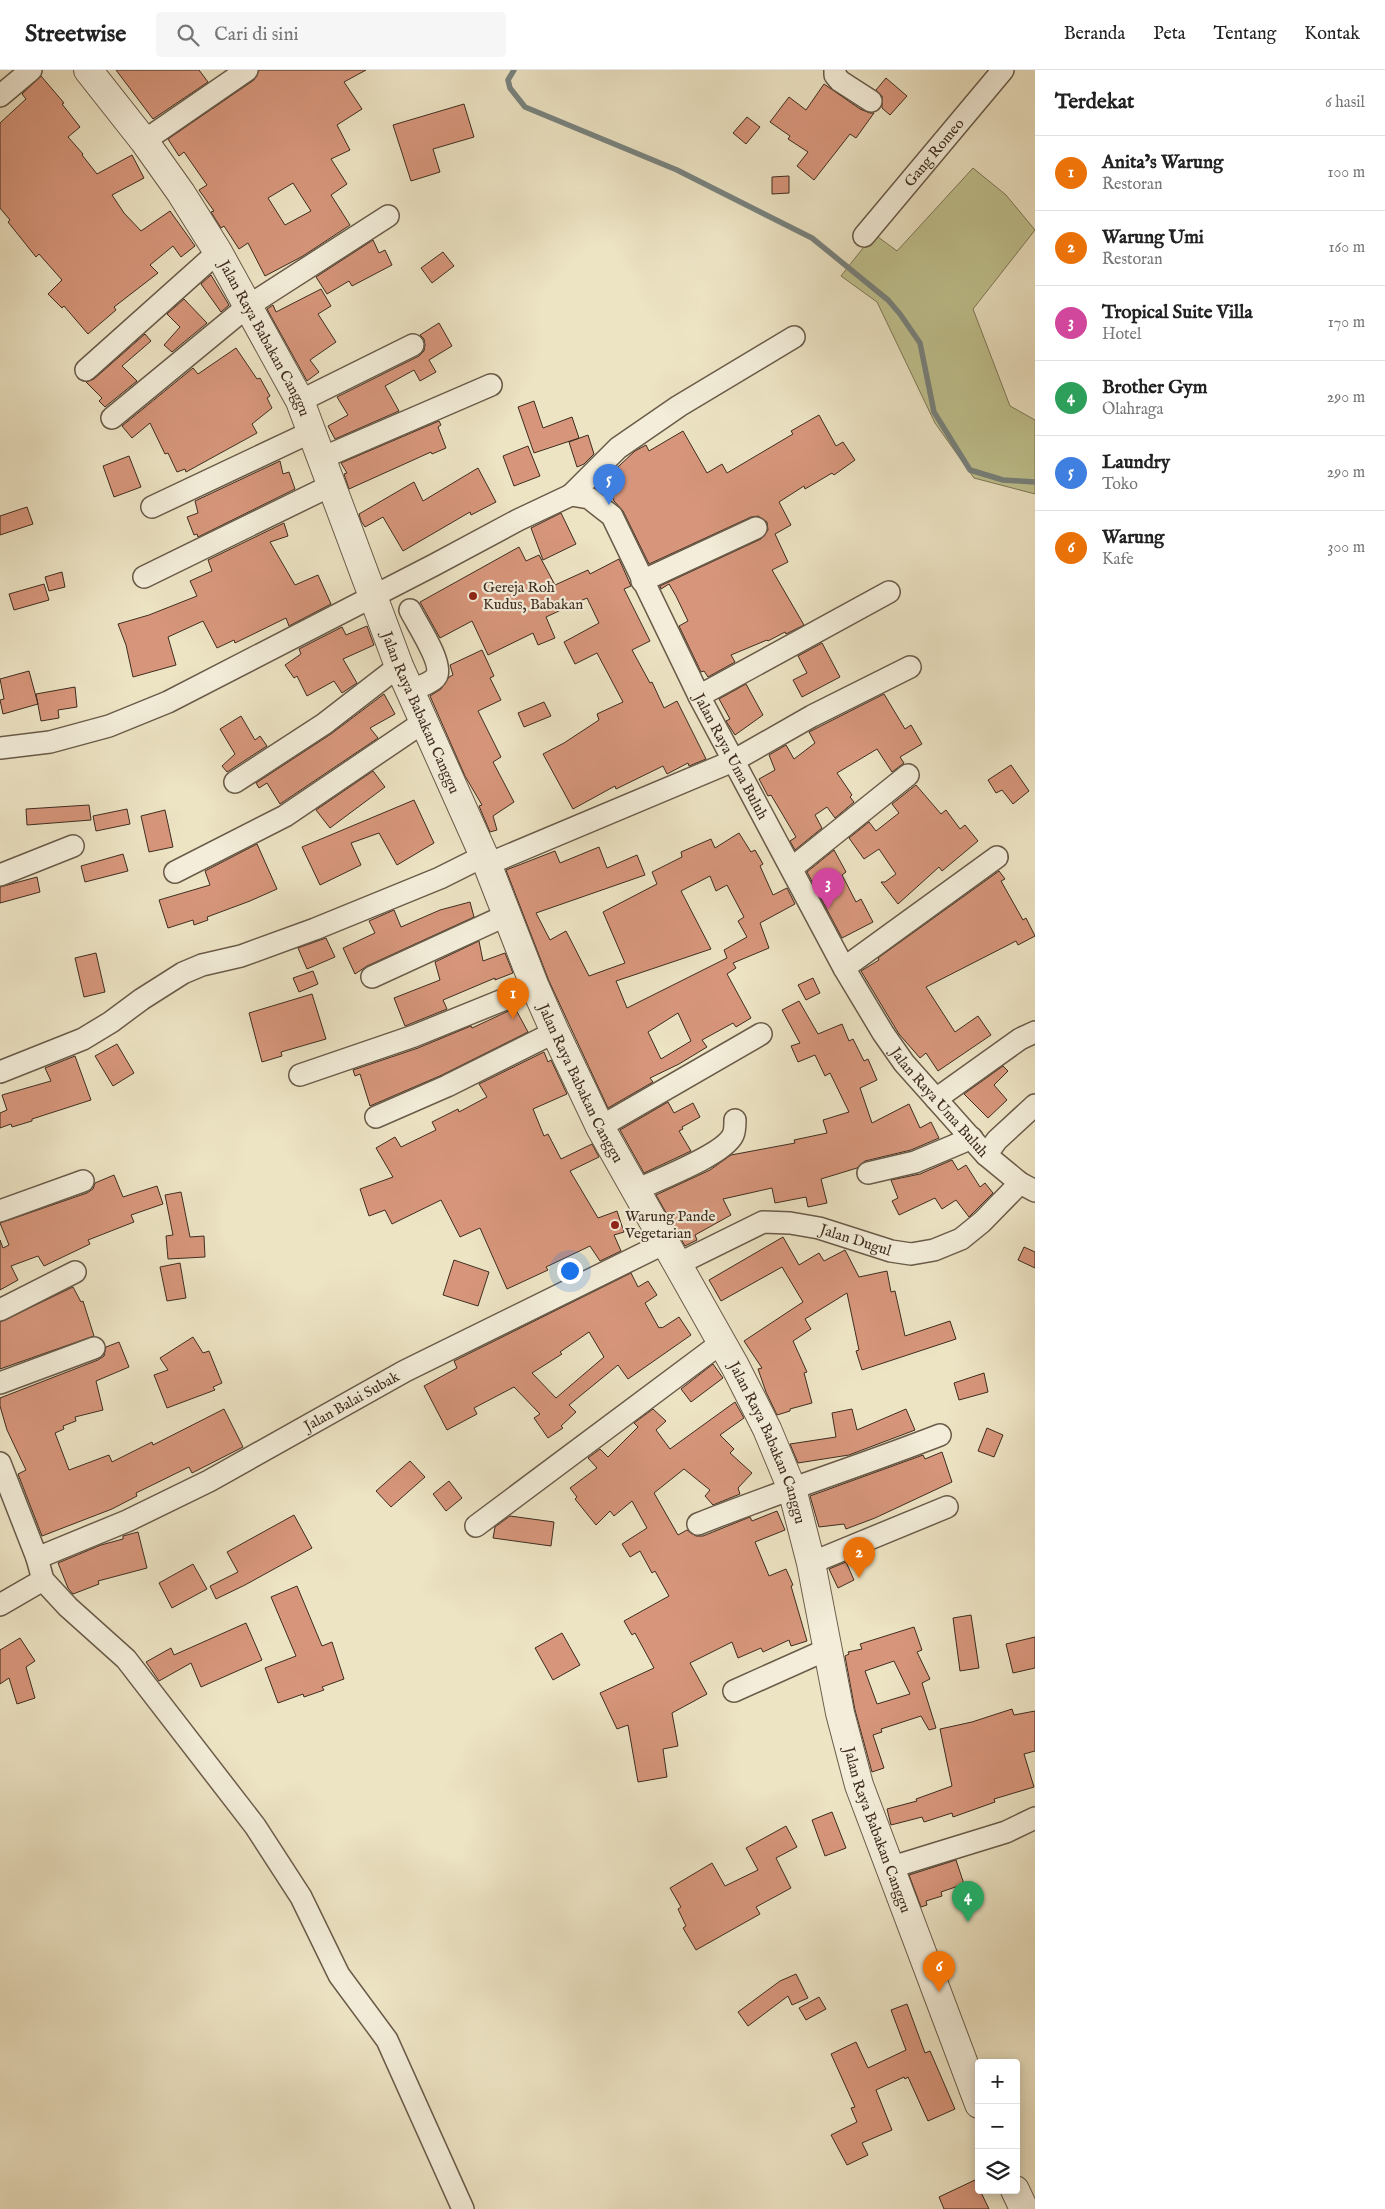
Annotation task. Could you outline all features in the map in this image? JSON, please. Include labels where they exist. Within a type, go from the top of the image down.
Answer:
[{"type":"street","points":[[0,96],[31,70]]},
{"type":"street","name":"Jalan Raya Babakan Canggu","points":[[88,70],[144,141],[218,252],[300,401],[399,666],[486,860],[535,987],[555,1032],[600,1127],[735,1366],[767,1429],[792,1489],[810,1563],[840,1713],[859,1785],[975,2094]]},
{"type":"street","points":[[144,141],[247,70]]},
{"type":"street","points":[[835,70],[835,75],[840,81],[871,100]]},
{"type":"street","name":"Gang Romeo","points":[[864,236],[1003,70]]},
{"type":"street","points":[[112,418],[248,306],[388,216]]},
{"type":"street","points":[[86,370],[218,252]]},
{"type":"street","points":[[0,748],[59,740],[109,726],[168,702],[518,520],[570,496],[618,448],[679,406],[794,337]]},
{"type":"street","points":[[300,401],[413,345]]},
{"type":"street","points":[[322,458],[490,386]]},
{"type":"street","points":[[152,507],[311,432]]},
{"type":"street","points":[[144,577],[332,485]]},
{"type":"street","name":"Jalan Raya Uma Buluh","points":[[570,496],[589,498],[612,516],[699,696],[733,761],[844,968],[888,1040],[904,1062],[986,1155],[1028,1187]]},
{"type":"street","points":[[642,580],[756,528]]},
{"type":"street","points":[[699,696],[888,592]]},
{"type":"street","points":[[410,610],[438,663],[437,674],[434,678],[410,691]]},
{"type":"street","points":[[235,782],[324,724],[399,666]]},
{"type":"street","points":[[0,1072],[83,1039],[183,973],[202,965],[240,956],[315,930],[733,761],[812,716],[910,667]]},
{"type":"street","points":[[175,872],[285,816],[425,721]]},
{"type":"street","points":[[792,868],[908,775]]},
{"type":"street","points":[[0,875],[73,846]]},
{"type":"street","points":[[844,968],[997,857]]},
{"type":"street","points":[[372,976],[507,915]]},
{"type":"street","points":[[300,1075],[414,1036],[535,987]]},
{"type":"street","points":[[376,1117],[447,1086],[555,1032]]},
{"type":"street","points":[[936,1099],[1020,1040],[1035,1032]]},
{"type":"street","points":[[600,1127],[761,1034]]},
{"type":"street","points":[[986,1155],[997,1140],[1035,1104]]},
{"type":"street","points":[[636,1190],[710,1156],[723,1147],[734,1135],[735,1120]]},
{"type":"street","points":[[868,1173],[915,1162],[972,1138]]},
{"type":"street","points":[[0,1211],[83,1182]]},
{"type":"street","name":"Jalan Dugul","points":[[671,1254],[763,1222],[790,1223],[819,1228],[891,1251],[911,1254],[934,1250],[961,1238],[1028,1187]]},
{"type":"street","name":"Jalan Balai Subak","points":[[37,1558],[127,1521],[209,1481],[405,1371],[671,1254]]},
{"type":"street","points":[[0,1310],[75,1272]]},
{"type":"street","points":[[476,1526],[721,1343]]},
{"type":"street","points":[[0,1383],[94,1348]]},
{"type":"street","points":[[698,1524],[745,1505],[940,1435]]},
{"type":"street","points":[[0,1464],[37,1558],[43,1580],[68,1606],[126,1659],[255,1826],[301,1897],[339,1975],[387,2040],[463,2209]]},
{"type":"street","points":[[810,1563],[947,1507]]},
{"type":"street","points":[[0,1605],[43,1580]]},
{"type":"street","points":[[734,1690],[828,1650]]},
{"type":"street","points":[[889,1868],[1006,1832],[1035,1818]]},
{"type":"street","points":[[1017,2194],[1024,2209]]},
{"type":"green space","points":[[973,168],[1006,195],[1035,230],[973,309],[1010,406],[1035,420],[1035,494],[974,478],[935,423],[877,302],[841,276],[874,234],[897,251]]},
{"type":"building","points":[[116,70],[199,70],[208,82],[153,119]]},
{"type":"building","points":[[259,70],[366,70],[344,82],[362,109],[337,125],[350,150],[331,159],[347,184],[331,195],[350,225],[303,256],[265,276],[248,243],[239,249],[224,226],[221,228],[211,212],[214,211],[199,190],[207,185],[184,152],[179,156],[168,139],[254,80]],"holes":[[[293,183],[311,211],[285,225],[268,198]]]},
{"type":"building","points":[[41,76],[64,103],[62,104],[80,127],[68,137],[97,174],[132,155],[144,178],[112,195],[124,213],[141,231],[170,211],[195,246],[181,257],[173,246],[150,265],[158,273],[114,307],[116,310],[88,334],[64,306],[62,308],[48,294],[62,280],[39,254],[36,257],[8,222],[10,220],[0,208],[0,123],[26,99],[22,94]]},
{"type":"building","points":[[886,78],[907,96],[890,115],[882,108],[882,96],[876,90]]},
{"type":"building","points":[[824,84],[860,109],[874,113],[856,138],[850,134],[814,180],[797,166],[808,152],[788,139],[790,136],[770,122],[789,97],[806,110]]},
{"type":"building","points":[[464,104],[474,137],[433,149],[440,172],[411,181],[393,125]]},
{"type":"building","points":[[747,117],[760,127],[746,144],[733,133]]},
{"type":"building","points":[[789,176],[789,193],[772,194],[772,177]]},
{"type":"building","points":[[373,240],[379,253],[385,250],[392,265],[352,286],[349,281],[327,294],[316,277]]},
{"type":"building","points":[[443,252],[454,266],[432,283],[421,268]]},
{"type":"building","points":[[211,275],[229,305],[221,312],[201,284]]},
{"type":"building","points":[[321,289],[331,306],[318,314],[336,342],[310,360],[319,372],[307,381],[267,309],[273,305],[276,312]]},
{"type":"building","points":[[184,299],[207,323],[172,352],[164,345],[180,327],[167,314]]},
{"type":"building","points":[[439,323],[452,346],[429,360],[436,372],[420,381],[414,370],[385,386],[399,411],[335,439],[328,426],[348,415],[337,397],[419,356],[424,351],[425,345],[424,339],[420,335]]},
{"type":"building","points":[[145,334],[151,341],[122,366],[137,381],[105,407],[99,401],[102,398],[86,382],[94,379]]},
{"type":"building","points":[[236,348],[257,379],[260,378],[270,396],[267,398],[272,408],[252,424],[257,433],[186,472],[185,469],[177,472],[168,453],[165,454],[150,423],[132,438],[122,426],[193,368],[198,374]]},
{"type":"building","points":[[534,401],[543,428],[572,417],[579,438],[534,453],[518,407]]},
{"type":"building","points":[[819,415],[836,446],[843,442],[855,460],[834,475],[832,473],[805,489],[804,486],[779,502],[791,525],[775,534],[788,562],[772,570],[804,625],[731,655],[735,662],[708,677],[704,671],[701,672],[679,626],[688,621],[676,596],[669,584],[661,589],[660,586],[761,539],[768,530],[767,522],[758,516],[751,517],[649,564],[623,511],[614,501],[605,479],[635,451],[646,445],[649,451],[683,431],[707,473],[722,464],[727,473],[793,434],[791,431]]},
{"type":"building","points":[[439,421],[441,425],[438,427],[446,448],[432,454],[431,452],[349,489],[344,474],[347,473],[341,463]]},
{"type":"building","points":[[588,435],[594,454],[584,464],[577,467],[569,442]]},
{"type":"building","points":[[528,446],[540,476],[514,486],[503,456]]},
{"type":"building","points":[[129,456],[141,487],[114,497],[103,466]]},
{"type":"building","points":[[280,461],[283,474],[289,472],[295,489],[198,537],[197,534],[194,535],[187,517],[198,513],[195,501]]},
{"type":"building","points":[[478,468],[496,502],[471,515],[470,512],[403,551],[383,517],[365,527],[361,521],[359,514],[414,482],[423,501]]},
{"type":"building","points":[[27,507],[33,524],[0,535],[0,516]]},
{"type":"building","points":[[561,513],[576,544],[543,560],[531,528]]},
{"type":"building","points":[[284,523],[288,536],[270,542],[295,585],[318,575],[331,604],[289,626],[286,618],[235,643],[234,640],[217,648],[203,621],[168,637],[176,665],[133,677],[126,645],[118,624],[149,615],[197,596],[190,581],[212,571],[208,560]]},
{"type":"building","points":[[519,547],[526,561],[539,555],[555,585],[588,570],[590,574],[619,559],[631,586],[624,589],[650,641],[632,650],[650,683],[652,682],[664,708],[677,701],[706,759],[689,766],[688,763],[667,774],[663,766],[616,789],[615,786],[573,809],[543,754],[599,720],[597,714],[623,702],[597,653],[575,664],[564,642],[599,623],[587,598],[546,617],[555,638],[538,645],[533,633],[488,655],[472,621],[440,638],[420,602]]},
{"type":"building","points":[[62,572],[65,587],[49,591],[45,577]]},
{"type":"building","points":[[44,584],[49,600],[14,610],[9,594]]},
{"type":"building","points":[[367,626],[374,645],[343,659],[357,683],[342,693],[334,681],[307,696],[297,676],[294,678],[285,665],[301,654],[299,649],[342,627],[346,635]]},
{"type":"building","points":[[822,643],[840,677],[802,697],[793,680],[807,673],[798,656]]},
{"type":"building","points":[[482,650],[494,676],[490,678],[501,700],[478,711],[501,757],[493,762],[514,802],[493,816],[497,830],[490,832],[479,806],[482,805],[465,776],[430,696],[441,689],[449,677],[453,675],[450,665]]},
{"type":"building","points":[[29,671],[38,704],[3,714],[0,700],[4,699],[0,679]]},
{"type":"building","points":[[746,684],[763,715],[735,735],[726,721],[730,719],[719,699]]},
{"type":"building","points":[[75,687],[77,707],[58,710],[59,718],[41,721],[36,694]]},
{"type":"building","points":[[384,694],[395,714],[370,728],[378,738],[280,804],[267,783],[259,788],[256,783],[331,734]]},
{"type":"building","points":[[884,694],[905,729],[911,725],[922,744],[900,757],[904,763],[892,772],[877,749],[837,773],[852,795],[850,797],[854,802],[835,818],[827,807],[815,815],[822,828],[795,850],[790,841],[796,837],[771,795],[768,796],[759,779],[775,770],[769,755],[786,745],[794,759],[815,743],[809,732]]},
{"type":"building","points":[[544,702],[551,716],[524,727],[518,713]]},
{"type":"building","points":[[241,716],[255,740],[260,736],[267,746],[227,772],[222,766],[235,754],[220,729]]},
{"type":"building","points":[[1011,765],[1029,791],[1013,804],[1002,790],[996,793],[988,780]]},
{"type":"building","points":[[373,771],[385,787],[330,828],[316,810]]},
{"type":"building","points":[[916,785],[941,814],[946,810],[960,829],[965,825],[978,841],[942,871],[939,867],[898,904],[881,882],[885,882],[896,874],[879,849],[864,859],[849,838],[869,822],[876,831],[899,813],[892,804]]},
{"type":"building","points":[[414,800],[434,843],[397,865],[379,833],[351,843],[361,865],[320,885],[302,847]]},
{"type":"building","points":[[89,805],[91,820],[27,825],[26,809]]},
{"type":"building","points":[[127,809],[130,824],[96,831],[93,816]]},
{"type":"building","points":[[165,810],[173,847],[149,852],[141,816]]},
{"type":"building","points":[[739,833],[751,852],[755,850],[763,864],[760,866],[773,895],[787,888],[795,904],[760,923],[769,948],[733,963],[736,968],[727,974],[751,1018],[736,1027],[733,1023],[702,1040],[707,1047],[679,1064],[650,1078],[653,1082],[608,1108],[549,981],[506,870],[555,851],[560,863],[599,847],[607,868],[637,855],[645,875],[536,913],[550,940],[566,931],[589,976],[625,963],[603,912],[657,884],[652,872],[682,857],[681,852],[711,839],[715,848]],"holes":[[[710,876],[716,891],[727,885],[744,917],[738,921],[747,937],[724,950],[727,958],[627,1008],[616,981],[711,949],[681,891]],[[678,1013],[691,1041],[661,1059],[648,1032]]]},
{"type":"building","points":[[257,844],[277,889],[207,917],[208,920],[194,925],[193,920],[168,928],[159,900],[210,885],[205,871]]},
{"type":"building","points":[[834,850],[846,872],[842,875],[856,902],[861,899],[873,922],[842,938],[807,872]]},
{"type":"building","points":[[123,854],[128,871],[85,882],[81,866]]},
{"type":"building","points":[[999,871],[1005,879],[1001,881],[1023,920],[1026,918],[1035,936],[1018,945],[1016,941],[926,987],[955,1032],[978,1016],[991,1035],[938,1071],[926,1053],[920,1058],[899,1034],[861,971],[879,960],[878,958]]},
{"type":"building","points":[[37,877],[40,892],[0,903],[0,887]]},
{"type":"building","points":[[470,902],[474,917],[367,966],[355,974],[343,948],[375,933],[369,921],[394,910],[401,927],[440,910]]},
{"type":"building","points":[[326,938],[335,957],[307,969],[298,948]]},
{"type":"building","points":[[479,941],[483,961],[505,953],[513,973],[495,980],[495,978],[443,1000],[447,1009],[405,1026],[394,998],[440,980],[435,962]]},
{"type":"building","points":[[96,953],[105,992],[84,997],[75,958]]},
{"type":"building","points":[[313,971],[318,984],[299,992],[293,978]]},
{"type":"building","points":[[813,978],[820,993],[806,1000],[798,985]]},
{"type":"building","points":[[312,994],[326,1039],[281,1052],[282,1056],[262,1062],[249,1013]]},
{"type":"building","points":[[799,1001],[818,1034],[842,1024],[849,1041],[853,1039],[864,1061],[868,1059],[877,1080],[860,1088],[872,1123],[909,1104],[920,1128],[931,1122],[939,1138],[911,1150],[865,1161],[857,1168],[821,1179],[827,1203],[808,1207],[806,1197],[775,1203],[772,1188],[723,1199],[731,1215],[695,1235],[697,1240],[685,1246],[656,1195],[710,1170],[731,1155],[795,1143],[794,1140],[827,1133],[823,1120],[849,1112],[830,1073],[825,1076],[815,1055],[798,1062],[791,1046],[800,1043],[782,1010]]},
{"type":"building","points":[[515,1008],[528,1032],[442,1075],[370,1106],[360,1074],[355,1076],[353,1070],[418,1048],[471,1026],[472,1028]]},
{"type":"building","points":[[117,1044],[134,1073],[113,1086],[95,1056]]},
{"type":"building","points":[[544,1052],[548,1062],[551,1060],[567,1094],[533,1109],[544,1136],[548,1134],[561,1159],[592,1144],[599,1157],[570,1171],[598,1218],[617,1211],[624,1232],[614,1235],[621,1251],[600,1261],[590,1246],[546,1267],[548,1270],[507,1289],[480,1228],[460,1237],[441,1200],[392,1224],[385,1210],[369,1216],[360,1189],[393,1177],[376,1148],[395,1137],[401,1147],[436,1130],[432,1122],[458,1109],[459,1112],[487,1097],[479,1084]]},
{"type":"building","points":[[75,1056],[91,1100],[32,1119],[32,1121],[12,1127],[11,1124],[0,1128],[0,1113],[7,1110],[2,1095],[51,1081],[45,1068]]},
{"type":"building","points":[[1003,1066],[1008,1071],[994,1085],[1007,1100],[988,1118],[964,1094]]},
{"type":"building","points":[[668,1102],[674,1113],[693,1103],[700,1117],[682,1127],[683,1129],[679,1131],[691,1151],[644,1173],[620,1130]]},
{"type":"building","points":[[952,1160],[958,1170],[966,1165],[980,1187],[985,1183],[993,1193],[969,1217],[956,1200],[942,1209],[935,1198],[899,1215],[892,1201],[898,1198],[891,1180],[920,1174]]},
{"type":"building","points":[[114,1175],[123,1197],[157,1186],[163,1204],[131,1215],[134,1222],[88,1240],[90,1244],[44,1266],[38,1256],[11,1266],[18,1280],[0,1290],[0,1240],[3,1248],[9,1245],[0,1223],[87,1193],[93,1189],[95,1183]]},
{"type":"building","points":[[181,1192],[190,1237],[204,1236],[205,1257],[168,1259],[166,1236],[173,1235],[165,1195]]},
{"type":"building","points":[[783,1237],[799,1265],[819,1253],[824,1261],[845,1250],[859,1277],[887,1271],[891,1292],[895,1291],[905,1336],[950,1321],[956,1339],[862,1370],[856,1351],[859,1350],[847,1293],[805,1319],[811,1329],[793,1341],[807,1372],[804,1373],[812,1403],[777,1415],[758,1369],[762,1368],[744,1341],[803,1302],[782,1267],[721,1301],[709,1280]]},
{"type":"building","points":[[1024,1247],[1035,1252],[1035,1268],[1018,1260]]},
{"type":"building","points":[[454,1260],[489,1272],[478,1306],[443,1295]]},
{"type":"building","points":[[180,1263],[186,1298],[167,1301],[160,1267]]},
{"type":"building","points":[[631,1273],[638,1287],[648,1281],[657,1295],[645,1303],[659,1328],[679,1317],[691,1335],[628,1379],[618,1365],[569,1405],[576,1412],[561,1426],[563,1428],[548,1438],[534,1418],[540,1414],[514,1387],[474,1408],[477,1414],[447,1430],[424,1386],[457,1368],[454,1361]],"holes":[[[589,1332],[604,1357],[556,1398],[532,1373],[562,1354],[560,1352]]]},
{"type":"building","points":[[73,1287],[81,1302],[83,1301],[94,1336],[0,1369],[0,1322]]},
{"type":"building","points":[[193,1337],[203,1353],[209,1351],[222,1383],[213,1387],[215,1390],[167,1408],[154,1375],[168,1370],[160,1358]]},
{"type":"building","points":[[119,1342],[129,1367],[96,1381],[103,1410],[75,1417],[76,1421],[63,1426],[64,1429],[55,1433],[69,1470],[109,1455],[112,1462],[152,1442],[153,1445],[224,1409],[243,1447],[192,1473],[189,1467],[136,1493],[137,1496],[112,1509],[42,1536],[18,1474],[26,1470],[7,1430],[0,1406],[0,1398],[98,1360],[104,1356],[106,1347]]},
{"type":"building","points":[[713,1364],[723,1378],[691,1402],[681,1389]]},
{"type":"building","points":[[984,1373],[988,1392],[959,1400],[954,1383]]},
{"type":"building","points":[[735,1402],[744,1418],[720,1435],[734,1449],[730,1453],[752,1473],[738,1488],[740,1494],[713,1505],[705,1496],[710,1490],[684,1469],[654,1493],[678,1535],[687,1530],[696,1536],[703,1536],[750,1517],[752,1521],[777,1511],[785,1530],[755,1542],[769,1576],[786,1569],[793,1585],[791,1586],[807,1641],[791,1646],[789,1640],[763,1652],[761,1648],[738,1658],[732,1642],[690,1663],[707,1694],[672,1713],[678,1746],[663,1749],[667,1777],[638,1782],[628,1725],[617,1729],[600,1693],[654,1668],[635,1633],[632,1635],[624,1621],[669,1596],[655,1571],[652,1573],[640,1551],[630,1557],[622,1544],[647,1528],[632,1501],[614,1516],[610,1511],[596,1525],[575,1499],[577,1497],[570,1488],[597,1468],[588,1458],[600,1449],[608,1457],[638,1427],[634,1423],[653,1409],[666,1421],[656,1430],[670,1449]]},
{"type":"building","points":[[852,1409],[857,1430],[906,1409],[915,1430],[849,1455],[798,1463],[790,1444],[836,1437],[832,1413]]},
{"type":"building","points":[[987,1428],[1003,1435],[994,1457],[978,1451]]},
{"type":"building","points":[[942,1452],[952,1482],[875,1518],[846,1529],[844,1524],[819,1527],[810,1496],[923,1455],[925,1459]]},
{"type":"building","points":[[410,1461],[425,1477],[391,1507],[376,1491]]},
{"type":"building","points":[[449,1481],[462,1498],[446,1511],[433,1494]]},
{"type":"building","points":[[294,1515],[312,1548],[216,1599],[210,1586],[238,1572],[227,1552]]},
{"type":"building","points":[[510,1516],[554,1522],[551,1546],[493,1538],[495,1527]]},
{"type":"building","points":[[138,1532],[147,1568],[98,1581],[99,1584],[73,1594],[68,1588],[58,1563],[101,1545],[123,1539],[123,1536]]},
{"type":"building","points":[[846,1562],[854,1580],[838,1588],[829,1569]]},
{"type":"building","points":[[193,1564],[207,1589],[172,1608],[159,1583]]},
{"type":"building","points":[[297,1586],[322,1646],[332,1642],[344,1679],[322,1687],[324,1690],[304,1697],[303,1694],[278,1703],[265,1668],[296,1656],[271,1597]]},
{"type":"building","points":[[971,1615],[979,1668],[960,1671],[953,1618]]},
{"type":"building","points":[[246,1623],[262,1660],[201,1687],[191,1663],[159,1681],[146,1662],[171,1648],[174,1655]]},
{"type":"building","points":[[914,1627],[922,1650],[917,1652],[930,1679],[922,1683],[936,1728],[929,1730],[921,1716],[881,1729],[882,1732],[873,1735],[884,1768],[872,1772],[855,1710],[845,1656],[849,1654],[848,1652],[862,1649],[860,1644]],"holes":[[[894,1661],[910,1694],[877,1704],[865,1671]]]},
{"type":"building","points":[[562,1633],[580,1665],[553,1680],[535,1648]]},
{"type":"building","points":[[1035,1637],[1035,1668],[1013,1673],[1006,1644]]},
{"type":"building","points":[[20,1638],[35,1661],[26,1667],[35,1698],[17,1704],[9,1678],[0,1684],[0,1650]]},
{"type":"building","points":[[1012,1709],[1014,1715],[1035,1711],[1035,1751],[1024,1754],[1034,1787],[994,1799],[995,1802],[953,1817],[952,1813],[924,1822],[922,1817],[891,1825],[887,1809],[917,1801],[916,1799],[952,1786],[940,1729],[972,1722]]},
{"type":"building","points":[[832,1812],[846,1848],[825,1856],[812,1820]]},
{"type":"building","points":[[786,1826],[797,1847],[776,1858],[791,1888],[756,1907],[760,1914],[696,1950],[683,1928],[686,1926],[678,1909],[681,1907],[670,1888],[712,1863],[725,1886],[758,1870],[746,1848]]},
{"type":"building","points":[[956,1860],[964,1884],[941,1892],[942,1896],[926,1901],[927,1905],[921,1907],[909,1875]]},
{"type":"building","points":[[796,1974],[808,1998],[792,2005],[788,1996],[748,2026],[738,2012],[780,1981]]},
{"type":"building","points":[[819,1997],[826,2009],[806,2020],[799,2008]]},
{"type":"building","points":[[907,2004],[925,2053],[930,2051],[955,2109],[928,2121],[908,2077],[905,2079],[904,2077],[876,2090],[892,2130],[862,2143],[868,2155],[847,2165],[831,2135],[857,2122],[851,2108],[855,2107],[831,2054],[856,2042],[868,2068],[906,2050],[891,2010]]},
{"type":"building","points":[[975,2180],[975,2194],[982,2194],[989,2209],[944,2209],[939,2197]]},
{"type":"waterway","points":[[514,70],[508,80],[510,88],[525,107],[677,170],[812,238],[888,300],[920,343],[934,412],[970,470],[1003,480],[1035,482]]},
{"type":"place","name":"Laundry","points":[[609,505]]},
{"type":"place","name":"Gereja Roh Kudus, Babakan","points":[[473,596]]},
{"type":"place","name":"Tropical Suite Villa","points":[[828,909]]},
{"type":"place","name":"Anita’s Warung","points":[[513,1019]]},
{"type":"place","name":"Warung Pande Vegetarian","points":[[615,1225]]},
{"type":"place","name":"Warung Umi","points":[[859,1578]]},
{"type":"place","name":"Brother Gym","points":[[968,1922]]},
{"type":"place","name":"Warung","points":[[939,1992]]}]
